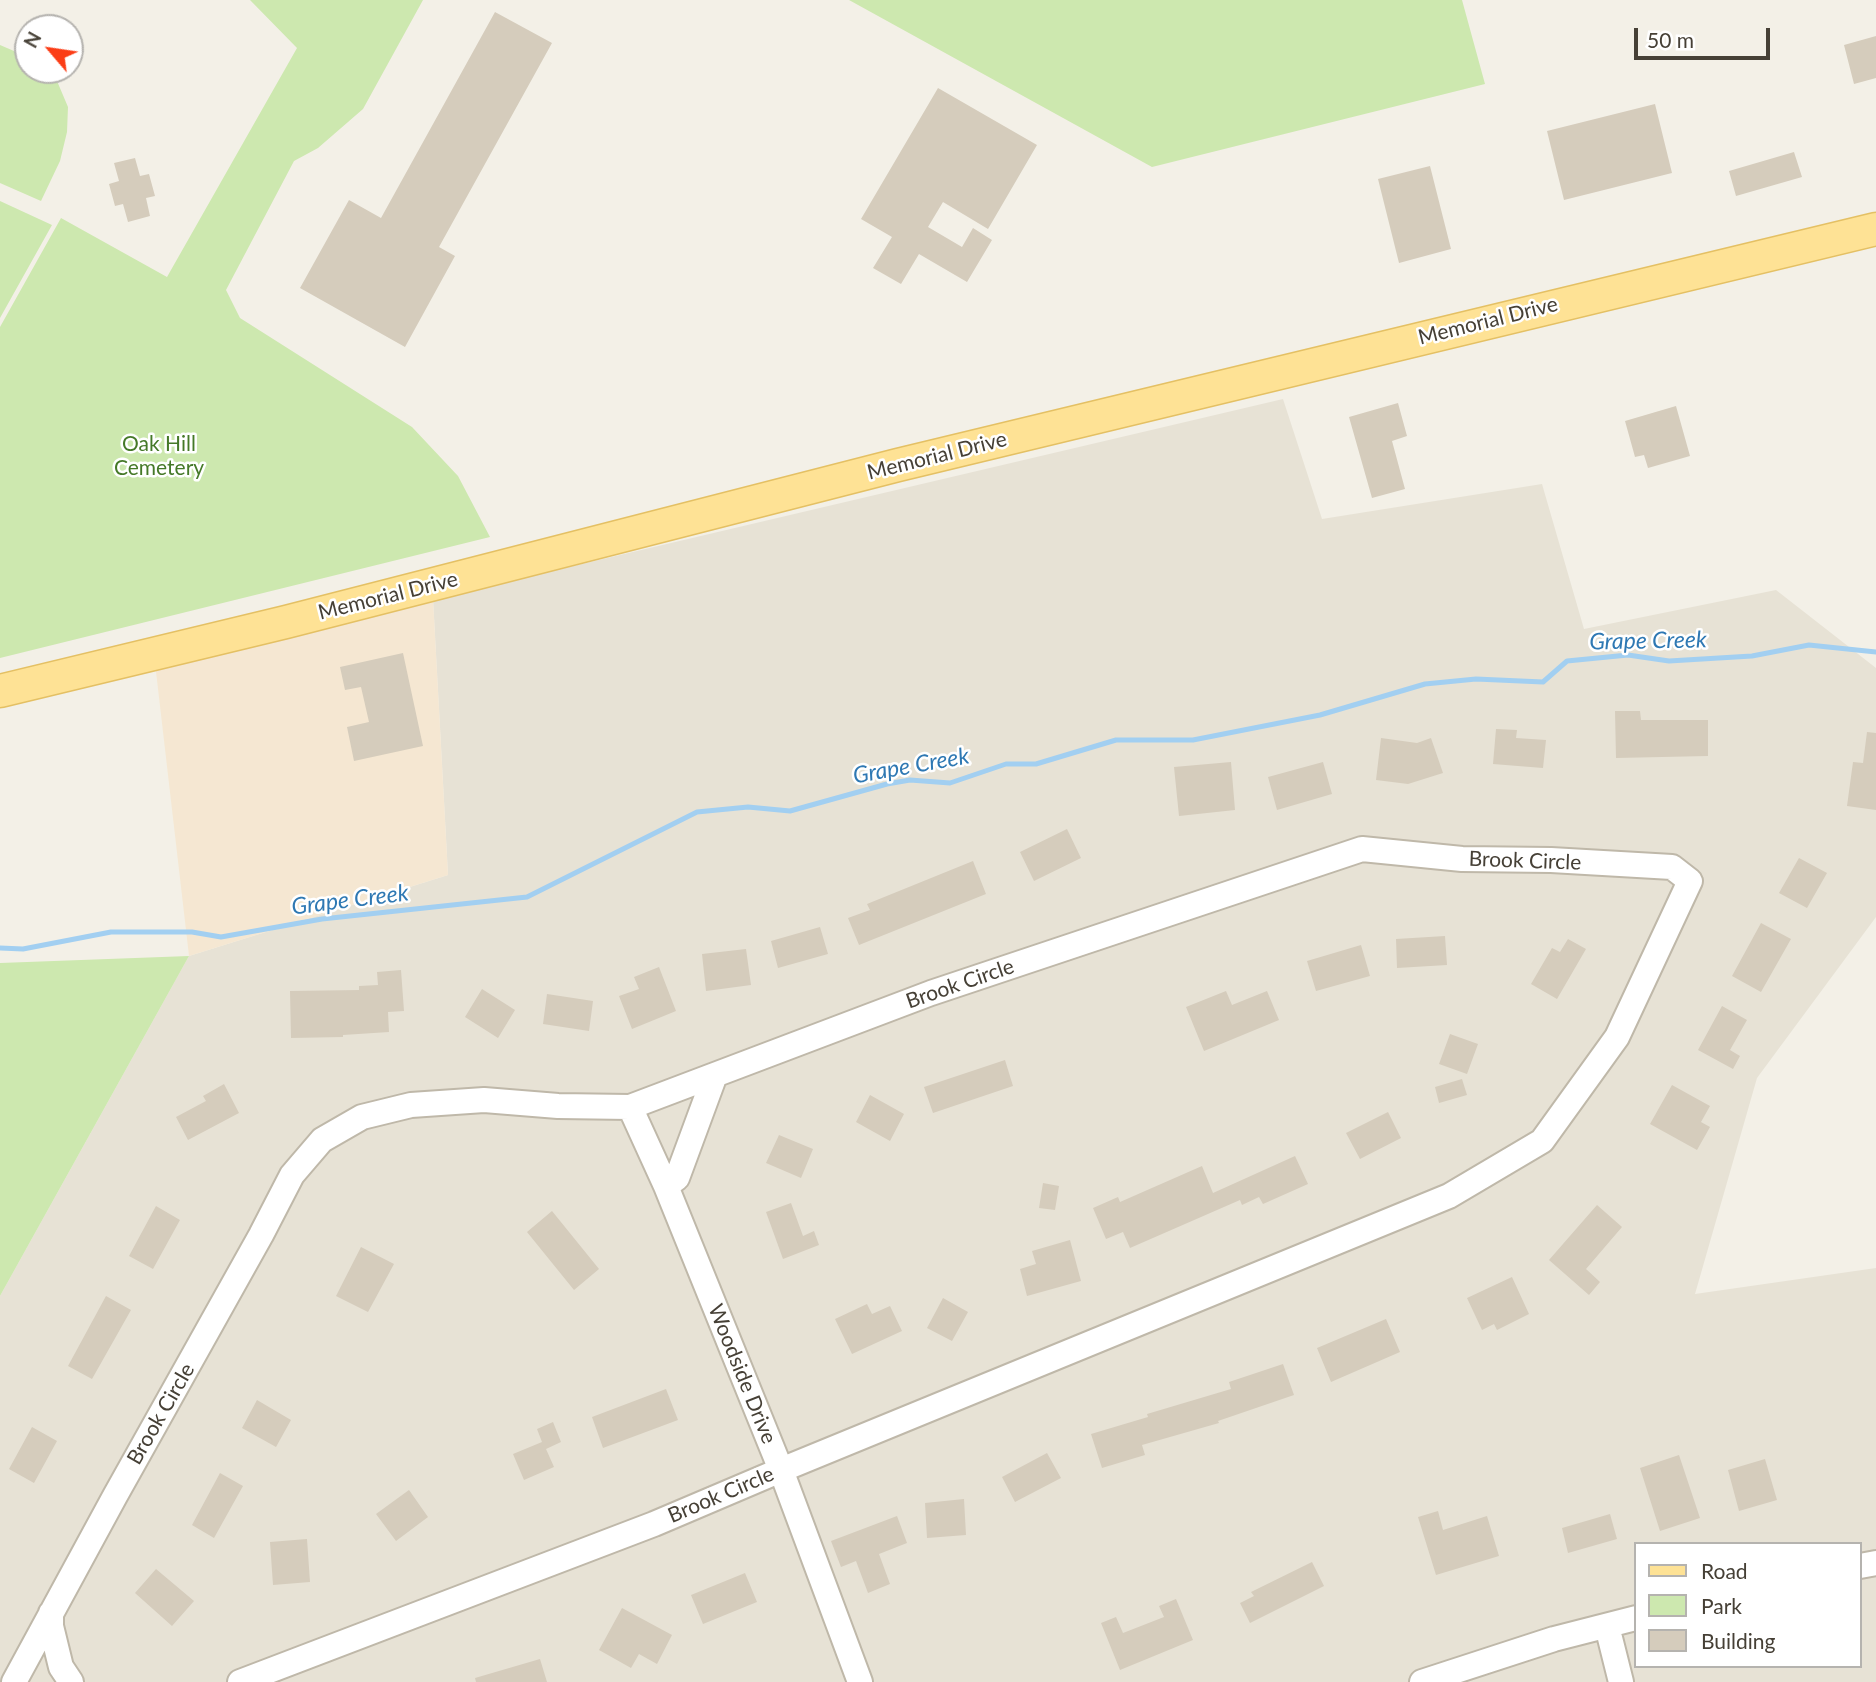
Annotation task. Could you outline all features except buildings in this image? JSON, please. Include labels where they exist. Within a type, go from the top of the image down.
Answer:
[{"type":"main road","name":"Memorial Drive","points":[[0,691],[286,622],[912,462],[1876,229]]},
{"type":"street","name":"Brook Circle","points":[[14,1682],[115,1496],[211,1328],[292,1175],[322,1140],[362,1117],[411,1105],[484,1100],[558,1106],[630,1107],[931,993],[1362,849],[1462,859],[1551,860],[1672,867],[1690,881],[1617,1037],[1542,1141],[1449,1196],[654,1524],[240,1682]]},
{"type":"street","points":[[666,1186],[677,1178],[716,1075]]},
{"type":"street","name":"Woodside Drive","points":[[630,1107],[666,1186],[781,1470],[860,1682]]},
{"type":"street","points":[[51,1613],[51,1626],[61,1667],[71,1682]]},
{"type":"street","points":[[1422,1682],[1554,1639],[1634,1619]]},
{"type":"street","points":[[1607,1626],[1621,1682]]},
{"type":"shaded area","points":[[1283,399],[1322,519],[1542,484],[1584,629],[1776,590],[1876,668],[1876,917],[1757,1078],[1695,1294],[1876,1268],[1876,1682],[0,1682],[0,1296],[189,956],[448,875],[433,599]]},
{"type":"shaded area","points":[[433,599],[448,875],[189,956],[155,663]]},
{"type":"green space","name":"Oak Hill Cemetery","points":[[250,0],[423,0],[363,109],[318,148],[294,161],[226,290],[240,318],[412,427],[458,476],[490,537],[0,658],[0,327],[61,218],[167,277],[297,48]]},
{"type":"green space","points":[[849,0],[1462,0],[1485,84],[1152,167]]},
{"type":"green space","points":[[0,45],[14,51],[14,84],[58,84],[68,107],[67,132],[60,161],[41,201],[0,183]]},
{"type":"green space","points":[[0,201],[52,225],[0,318]]},
{"type":"green space","points":[[189,956],[0,1296],[0,963]]},
{"type":"waterway","name":"Grape Creek","points":[[0,948],[23,949],[111,932],[192,932],[221,937],[322,919],[527,897],[697,812],[748,807],[790,811],[887,784],[910,780],[950,783],[1006,764],[1036,764],[1116,740],[1193,740],[1320,715],[1425,684],[1476,679],[1543,682],[1567,661],[1628,655],[1669,661],[1752,656],[1809,645],[1876,652]]}]
